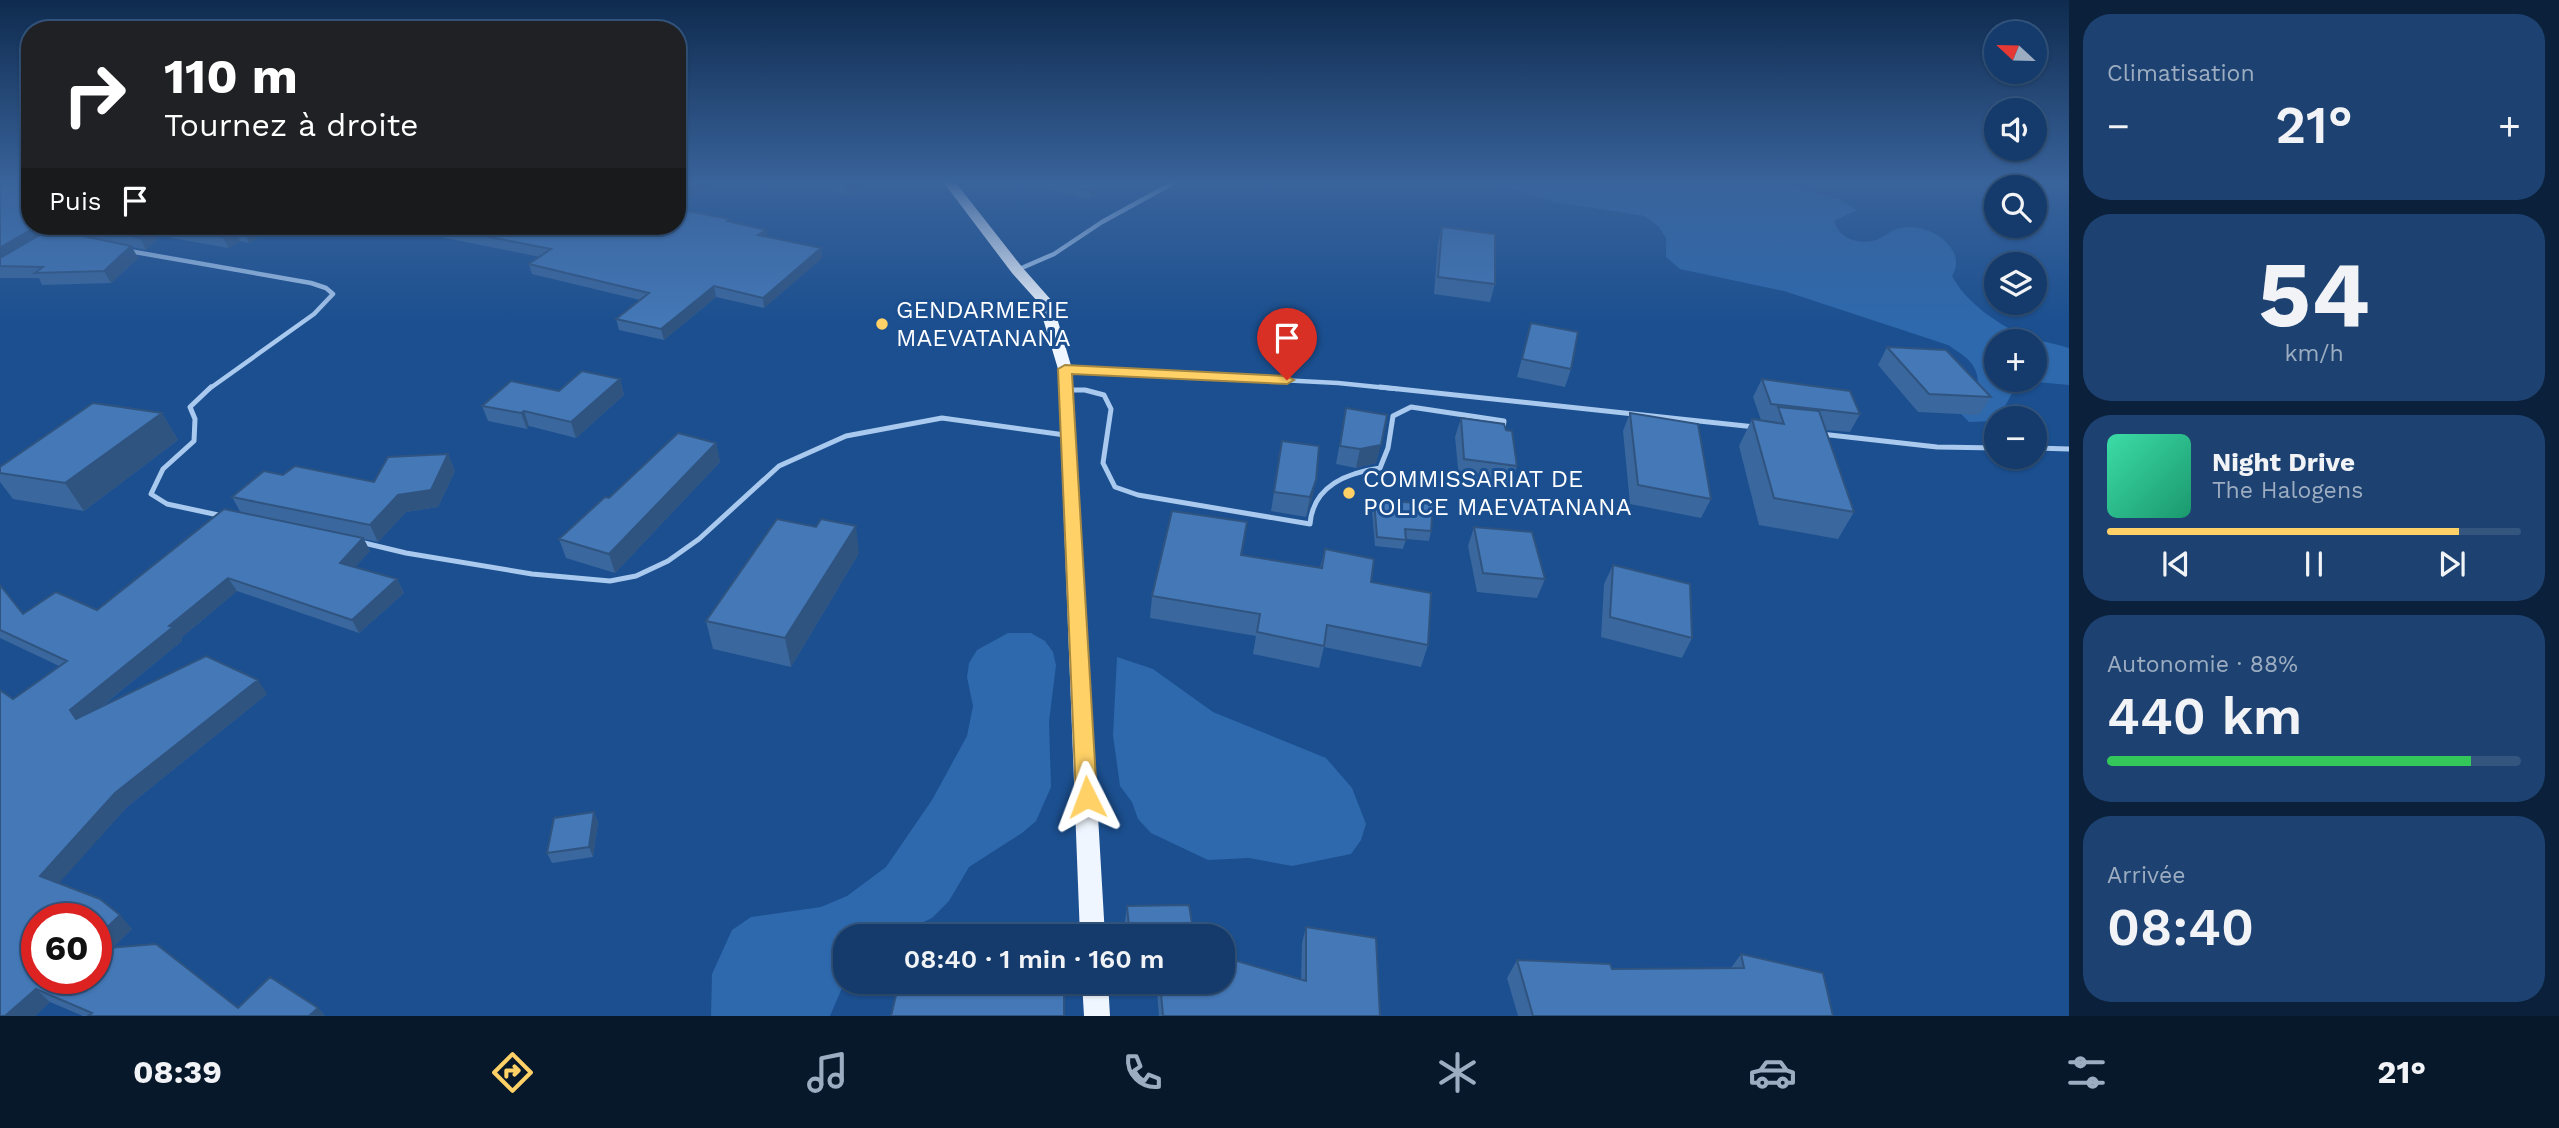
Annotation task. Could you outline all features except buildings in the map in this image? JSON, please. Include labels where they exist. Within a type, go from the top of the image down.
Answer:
[{"type":"main road","points":[[987,230],[1045,301],[1065,369],[1092,924]]},
{"type":"main road","points":[[1096,994],[1097,1016]]},
{"type":"street","points":[[47,242],[57,236]]},
{"type":"lane","points":[[1017,270],[1054,254],[1089,230]]},
{"type":"lane","points":[[57,236],[69,238]]},
{"type":"lane","points":[[122,249],[311,283],[333,293],[329,301],[314,314],[217,382],[190,407],[195,419],[194,441],[163,469],[151,494],[167,504],[231,517]]},
{"type":"lane","points":[[1065,369],[1338,383],[1768,428]]},
{"type":"lane","points":[[1065,390],[1085,390],[1104,395],[1111,409],[1103,463],[1115,487],[1138,495],[1310,524],[1309,511],[1321,492],[1354,471],[1380,468],[1388,448],[1393,416],[1410,407],[1504,421],[1503,433]]},
{"type":"lane","points":[[358,541],[406,553],[532,574],[610,581],[636,576],[668,561],[699,539],[779,466],[846,436],[942,418],[1069,436]]},
{"type":"lane","points":[[1820,434],[1937,447],[1984,448]]},
{"type":"lane","points":[[2047,448],[2069,449]]},
{"type":"shaded area","points":[[1661,230],[1839,230],[1844,236],[1860,242],[1879,239],[1893,230],[1928,230],[1943,239],[1954,252],[1956,268],[1952,276],[1966,296],[1984,311],[1984,315],[1989,315],[2011,329],[1984,329],[1984,392],[2013,392],[2005,406],[1984,406],[1984,421],[1969,422],[1952,405],[1978,387],[1978,379],[1974,367],[1966,357],[1948,345],[1784,291],[1680,269],[1666,257],[1666,238]]},
{"type":"shaded area","points":[[2047,342],[2069,348],[2069,385],[2047,383]]},
{"type":"shaded area","points":[[1008,633],[1031,633],[1045,641],[1053,652],[1056,665],[1049,722],[1051,787],[1036,821],[969,867],[949,901],[932,918],[919,924],[833,924],[833,994],[839,994],[830,1016],[711,1016],[712,974],[732,930],[751,917],[821,907],[847,896],[886,867],[932,800],[967,736],[973,706],[967,677],[969,663],[977,650]]},
{"type":"shaded area","points":[[1117,657],[1153,669],[1213,712],[1326,758],[1352,788],[1366,824],[1361,840],[1351,854],[1292,866],[1249,858],[1208,860],[1151,833],[1138,819],[1132,802],[1120,786],[1113,735]]},
{"type":"place","name":"GENDARMERIE MAEVATANANA","points":[[882,324]]},
{"type":"place","name":"COMMISSARIAT DE POLICE MAEVATANANA","points":[[1349,493]]},
{"type":"route","points":[[1087,797],[1065,369],[1287,380]]}]
